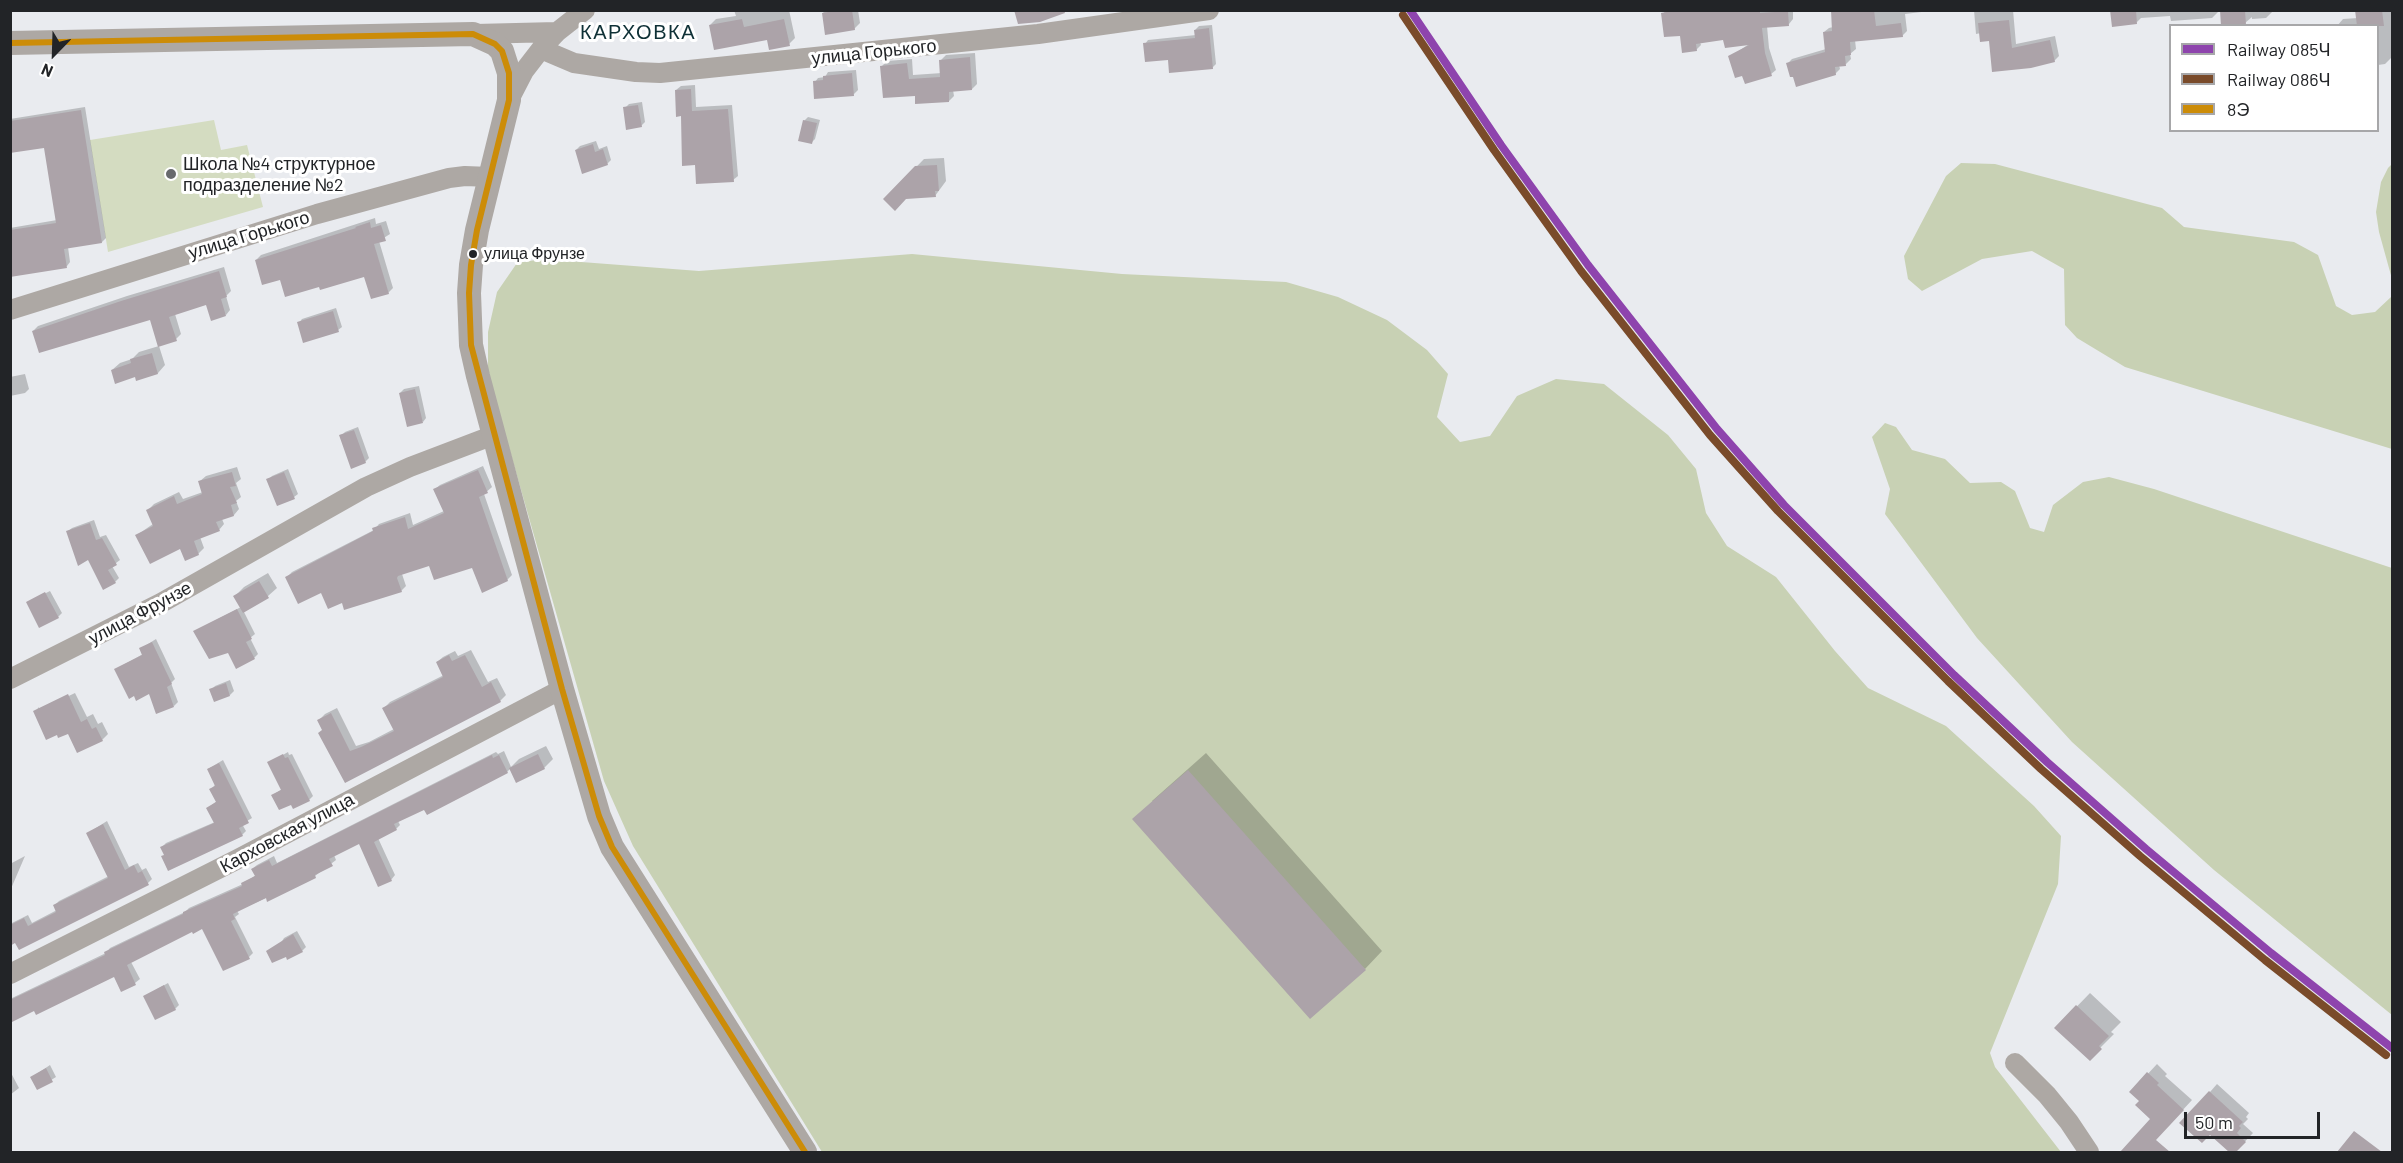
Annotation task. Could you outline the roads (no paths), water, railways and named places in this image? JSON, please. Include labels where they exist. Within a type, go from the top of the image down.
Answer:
[{"type":"street","name":"улица Горького","points":[[541,49],[574,63],[660,73],[1038,34],[1107,17],[1209,10]]},
{"type":"street","points":[[582,12],[557,32],[541,49],[524,71],[509,100],[471,266],[469,318],[471,345],[562,689],[599,816],[612,847],[805,1152]]},
{"type":"street","points":[[10,43],[557,32]]},
{"type":"street","points":[[473,34],[495,44],[502,51],[509,73],[509,100]]},
{"type":"street","name":"улица Горького","points":[[10,310],[317,214],[449,178],[490,177]]},
{"type":"street","name":"улица Фрунзе","points":[[10,679],[161,603],[366,488],[410,467],[494,435]]},
{"type":"street","name":"Карховская улица","points":[[10,974],[236,860],[562,689]]},
{"type":"street","points":[[2015,1063],[2054,1104],[2089,1152]]},
{"type":"rail line","name":"085Ч","points":[[1410,10],[1501,145],[1588,265],[1717,429],[1784,505],[1954,675],[2047,762],[2146,849],[2271,953],[2392,1048]]},
{"type":"rail line","name":"086Ч","points":[[1403,15],[1494,150],[1581,271],[1710,435],[1778,511],[1948,681],[2041,769],[2140,856],[2265,960],[2386,1055]]},
{"type":"place","name":"Школа №4 структурное подразделение №2","points":[[171,174]]},
{"type":"place","name":"улица Фрунзе","points":[[473,254]]},
{"type":"district","name":"КАРХОВКА","points":[[638,32]]}]
